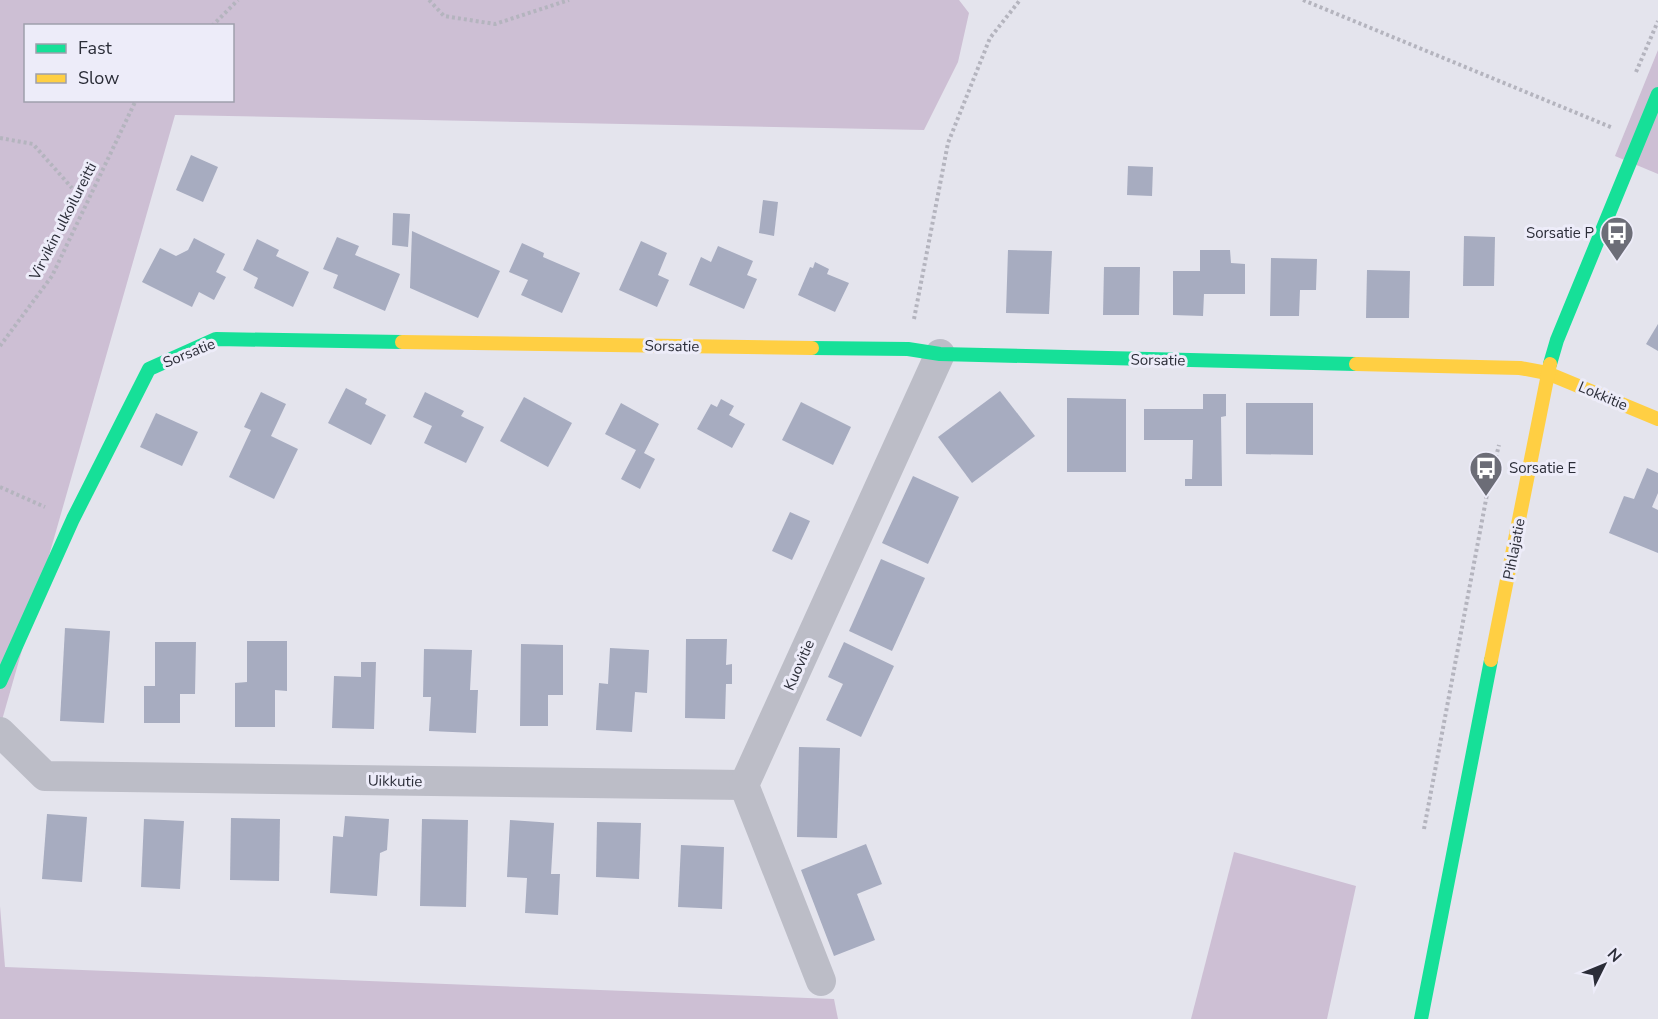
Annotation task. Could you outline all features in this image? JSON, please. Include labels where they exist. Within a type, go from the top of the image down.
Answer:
[{"type":"street","name":"Pihlajatie","points":[[1420,1019],[1547,373],[1557,340],[1658,94]]},
{"type":"street","name":"Sorsatie","points":[[0,682],[73,519],[149,369],[216,339],[908,349],[940,354],[1520,368],[1547,373]]},
{"type":"street","name":"Kuovitie","points":[[744,785],[940,354]]},
{"type":"street","name":"Lokkitie","points":[[1547,373],[1658,419]]},
{"type":"street","name":"Uikkutie","points":[[0,732],[45,776],[744,785]]},
{"type":"street","points":[[744,785],[821,981]]},
{"type":"path","points":[[214,24],[238,0]]},
{"type":"path","points":[[429,0],[444,16],[495,24],[569,0]]},
{"type":"path","points":[[908,349],[948,143],[990,38],[1020,0]]},
{"type":"path","points":[[1303,0],[1613,128],[1638,142]]},
{"type":"path","name":"Virvikin ulkoilureitti","points":[[0,346],[52,276],[135,102]]},
{"type":"path","points":[[0,138],[33,144],[72,188]]},
{"type":"path","points":[[0,488],[73,519]]},
{"type":"shaded area","points":[[0,0],[959,0],[969,13],[958,62],[924,130],[175,115],[0,727]]},
{"type":"shaded area","points":[[1658,50],[1658,174],[1615,156]]},
{"type":"shaded area","points":[[1234,852],[1356,886],[1327,1019],[1191,1019]]},
{"type":"shaded area","points":[[0,906],[5,967],[834,999],[838,1019],[0,1019]]},
{"type":"building","points":[[191,155],[218,167],[203,202],[176,190]]},
{"type":"building","points":[[1128,166],[1153,167],[1152,196],[1127,195]]},
{"type":"building","points":[[763,200],[778,202],[774,236],[759,233]]},
{"type":"building","points":[[393,213],[410,214],[408,247],[392,245]]},
{"type":"building","points":[[412,231],[500,271],[478,318],[410,288]]},
{"type":"building","points":[[1464,236],[1495,237],[1494,286],[1463,286]]},
{"type":"building","points":[[337,237],[359,246],[355,255],[400,274],[385,311],[333,288],[338,275],[323,269]]},
{"type":"building","points":[[194,238],[225,254],[216,272],[226,277],[214,300],[199,292],[192,307],[142,282],[160,248],[176,256],[188,250]]},
{"type":"building","points":[[257,239],[279,250],[276,256],[309,272],[293,307],[254,288],[258,278],[243,270]]},
{"type":"building","points":[[641,241],[667,253],[658,275],[669,280],[657,307],[619,290]]},
{"type":"building","points":[[522,243],[544,253],[543,257],[580,273],[562,313],[521,295],[528,280],[509,272]]},
{"type":"building","points":[[718,246],[753,261],[747,275],[757,279],[744,309],[689,285],[701,257],[711,262]]},
{"type":"building","points":[[1008,250],[1052,251],[1049,314],[1006,313]]},
{"type":"building","points":[[1200,250],[1230,250],[1231,263],[1245,264],[1245,294],[1204,294],[1203,316],[1173,315],[1173,271],[1200,271]]},
{"type":"building","points":[[1271,258],[1317,259],[1316,290],[1300,290],[1299,316],[1270,316]]},
{"type":"building","points":[[815,262],[829,269],[827,274],[849,283],[835,312],[798,295],[810,267],[813,268]]},
{"type":"building","points":[[1104,267],[1140,267],[1139,315],[1103,315]]},
{"type":"building","points":[[1367,270],[1410,271],[1409,318],[1366,318]]},
{"type":"building","points":[[1658,324],[1658,351],[1646,344]]},
{"type":"building","points":[[346,388],[367,399],[365,404],[386,415],[371,445],[328,423]]},
{"type":"building","points":[[1000,391],[1035,436],[972,483],[938,437]]},
{"type":"building","points":[[261,392],[286,404],[271,436],[298,449],[274,499],[229,477],[251,430],[244,427]]},
{"type":"building","points":[[425,392],[464,411],[461,416],[484,427],[466,463],[424,443],[432,426],[413,417]]},
{"type":"building","points":[[1203,394],[1226,394],[1226,416],[1221,417],[1222,486],[1185,486],[1185,479],[1192,479],[1193,440],[1144,440],[1144,409],[1203,409]]},
{"type":"building","points":[[524,397],[572,423],[548,467],[500,441]]},
{"type":"building","points":[[1067,398],[1126,399],[1126,472],[1067,472]]},
{"type":"building","points":[[721,399],[734,406],[729,415],[745,424],[732,448],[697,429],[711,404],[717,407]]},
{"type":"building","points":[[801,402],[851,427],[833,465],[782,440]]},
{"type":"building","points":[[621,403],[659,424],[644,453],[655,459],[640,489],[621,479],[636,450],[605,434]]},
{"type":"building","points":[[1246,403],[1313,403],[1313,455],[1246,454]]},
{"type":"building","points":[[156,413],[198,432],[182,466],[140,447]]},
{"type":"building","points":[[1647,468],[1658,473],[1658,493],[1652,507],[1658,510],[1658,553],[1609,533],[1624,496],[1634,499]]},
{"type":"building","points":[[913,476],[959,497],[928,564],[882,543]]},
{"type":"building","points":[[790,512],[810,521],[792,560],[772,551]]},
{"type":"building","points":[[881,559],[925,578],[892,651],[849,631]]},
{"type":"building","points":[[65,628],[110,631],[104,723],[60,721]]},
{"type":"building","points":[[686,639],[727,639],[726,665],[732,664],[732,684],[726,684],[725,719],[685,718]]},
{"type":"building","points":[[247,641],[287,641],[287,691],[275,690],[275,727],[235,727],[235,683],[247,682]]},
{"type":"building","points":[[155,642],[196,642],[195,694],[180,694],[180,723],[144,723],[144,686],[155,686]]},
{"type":"building","points":[[844,642],[894,666],[861,737],[826,720],[843,684],[828,677]]},
{"type":"building","points":[[521,644],[563,645],[563,695],[548,695],[548,726],[520,726]]},
{"type":"building","points":[[610,648],[649,650],[647,693],[635,692],[632,732],[596,730],[599,683],[608,684]]},
{"type":"building","points":[[424,649],[472,650],[470,690],[478,690],[476,733],[429,731],[431,697],[423,697]]},
{"type":"building","points":[[361,662],[376,662],[374,729],[332,728],[334,676],[361,677]]},
{"type":"building","points":[[799,747],[840,748],[837,838],[797,837]]},
{"type":"building","points":[[47,814],[87,817],[82,882],[42,879]]},
{"type":"building","points":[[345,816],[389,819],[387,850],[380,853],[377,896],[330,893],[333,836],[343,837]]},
{"type":"building","points":[[231,818],[280,819],[279,881],[230,880]]},
{"type":"building","points":[[144,819],[184,821],[180,889],[141,887]]},
{"type":"building","points":[[422,819],[468,820],[466,907],[420,906]]},
{"type":"building","points":[[510,820],[554,823],[551,874],[560,874],[558,915],[525,913],[527,878],[507,877]]},
{"type":"building","points":[[597,822],[641,823],[639,879],[596,877]]},
{"type":"building","points":[[866,844],[882,884],[857,894],[875,940],[834,956],[801,870]]},
{"type":"building","points":[[681,845],[724,847],[722,909],[678,907]]},
{"type":"traffic: fast","points":[[1550,364],[1557,340],[1658,94]]},
{"type":"traffic: fast","points":[[0,682],[73,519],[149,369],[216,339],[402,342]]},
{"type":"traffic: fast","points":[[812,348],[908,349],[940,354],[1356,364]]},
{"type":"traffic: fast","points":[[1421,1019],[1491,660]]},
{"type":"traffic: slow","points":[[402,342],[812,348]]},
{"type":"traffic: slow","points":[[1356,364],[1520,368],[1547,373],[1658,419]]},
{"type":"traffic: slow","points":[[1491,660],[1550,364]]},
{"type":"place","name":"Sorsatie P","points":[[1617,262]]},
{"type":"place","name":"Sorsatie E","points":[[1486,497]]}]
